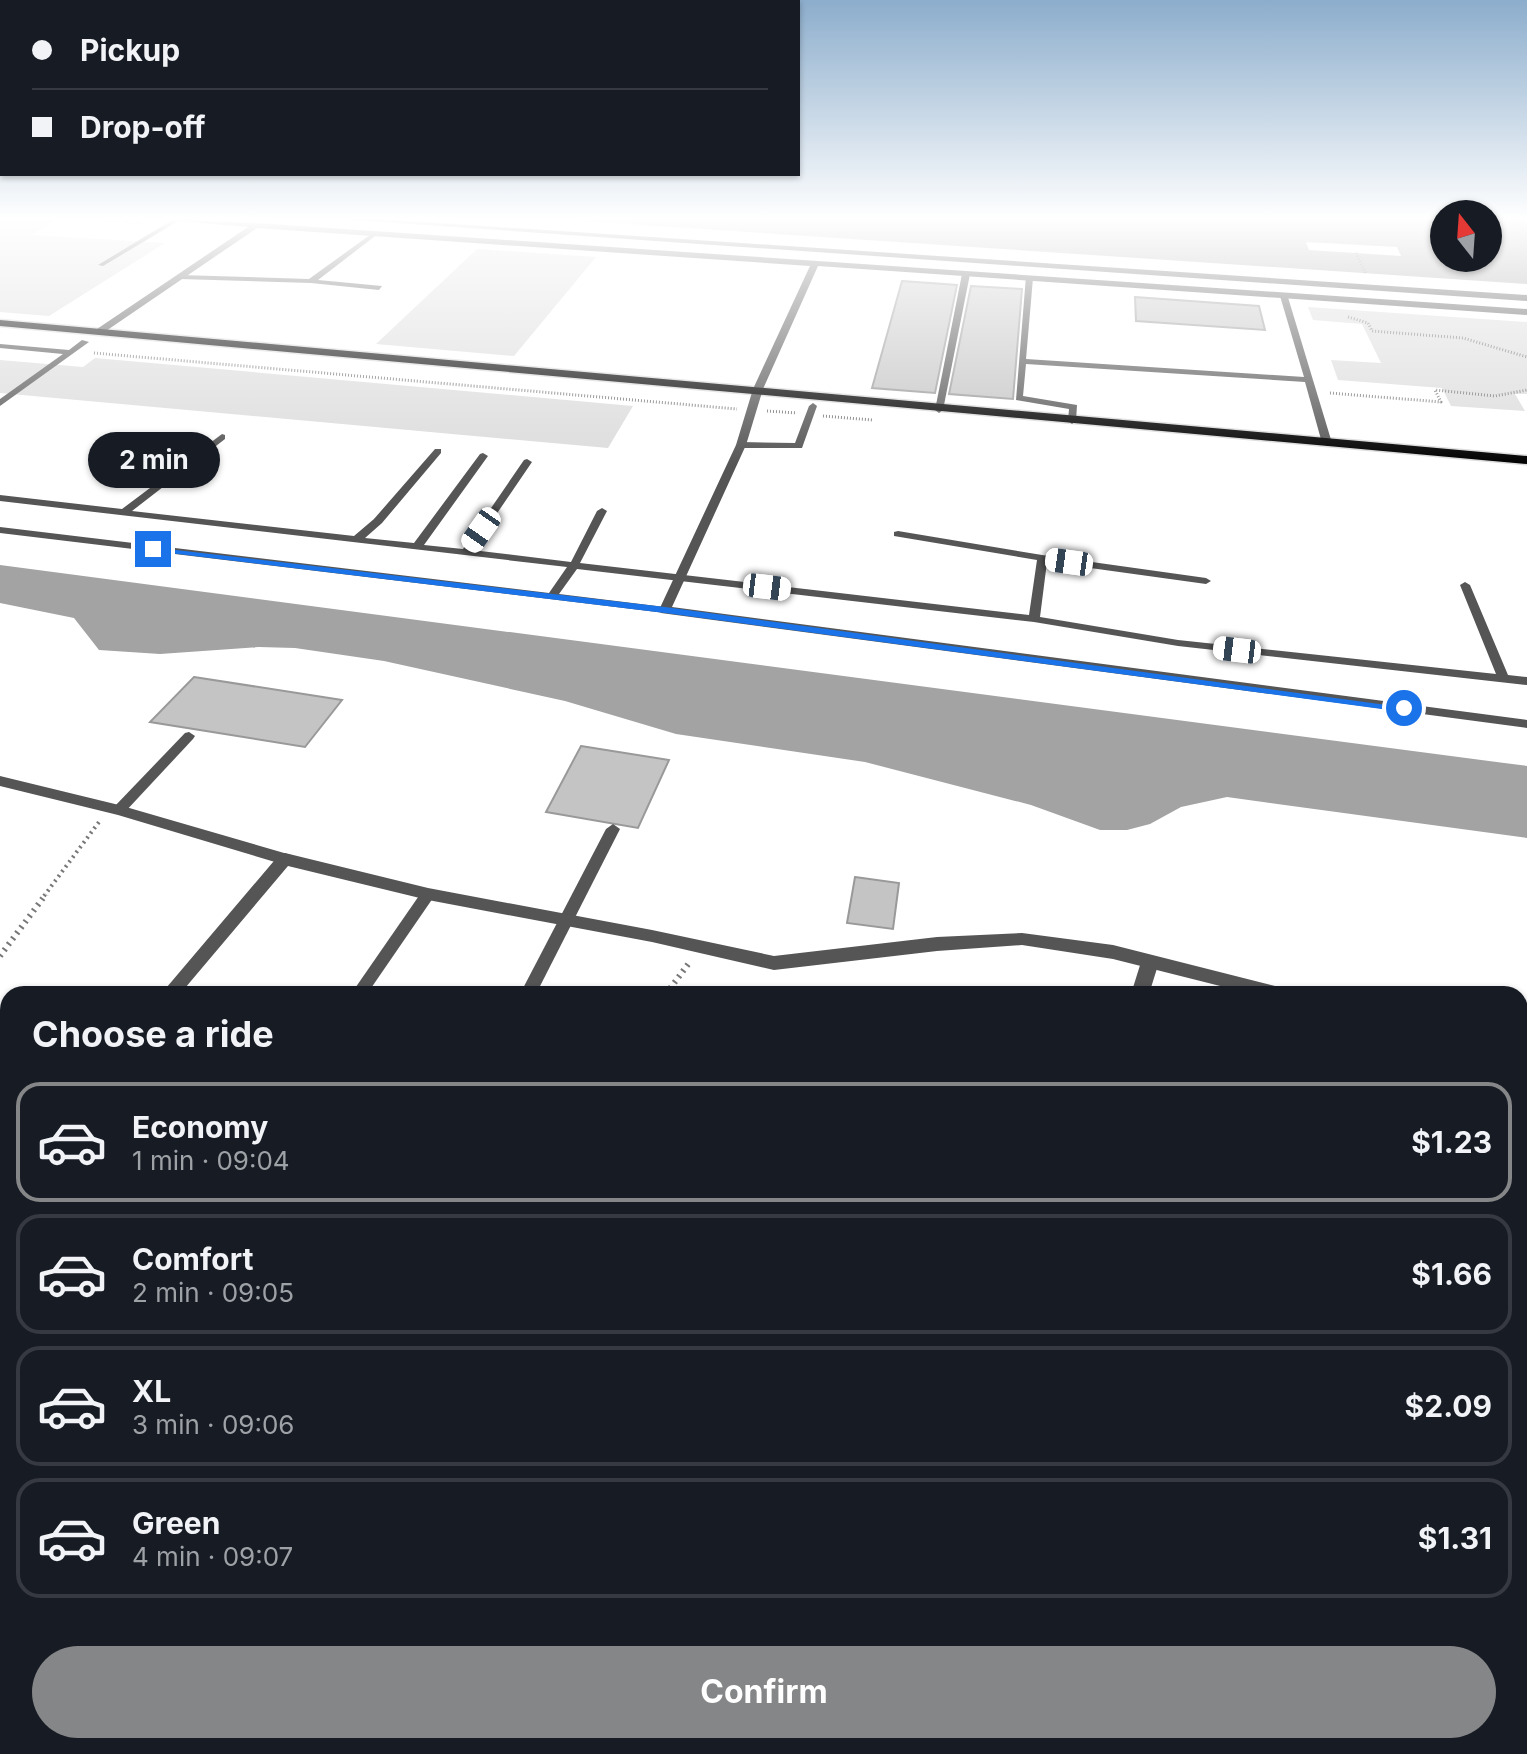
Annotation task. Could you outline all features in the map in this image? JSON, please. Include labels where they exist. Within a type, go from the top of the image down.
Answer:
[{"type":"main road","points":[[0,323],[756,395],[813,406],[934,410]]},
{"type":"main road","points":[[0,334],[1527,460]]},
{"type":"street","points":[[100,331],[145,301]]},
{"type":"street","points":[[798,301],[756,395],[741,445],[678,576],[665,610],[1527,724]]},
{"type":"street","points":[[1358,301],[1527,312]]},
{"type":"street","points":[[0,781],[114,809],[285,859],[428,894],[784,963],[937,944],[1022,939],[1150,962],[1247,986]]},
{"type":"street","points":[[177,986],[285,859]]},
{"type":"street","points":[[1142,986],[1150,962]]},
{"type":"lane","points":[[934,410],[960,301]]},
{"type":"lane","points":[[1027,301],[1019,398],[1074,407],[1072,421]]},
{"type":"lane","points":[[1285,301],[1327,443]]},
{"type":"lane","points":[[0,403],[85,342]]},
{"type":"lane","points":[[0,346],[70,352]]},
{"type":"lane","points":[[1022,361],[1307,380]]},
{"type":"lane","points":[[741,445],[799,446],[813,406]]},
{"type":"lane","points":[[123,513],[222,437]]},
{"type":"lane","points":[[356,540],[378,521],[438,451]]},
{"type":"lane","points":[[417,547],[483,456]]},
{"type":"lane","points":[[466,552],[527,462]]},
{"type":"lane","points":[[0,498],[1034,619],[1178,643],[1527,681]]},
{"type":"lane","points":[[552,596],[574,565],[602,511]]},
{"type":"lane","points":[[0,530],[665,610]]},
{"type":"lane","points":[[898,534],[1206,581]]},
{"type":"lane","points":[[1034,619],[1042,558]]},
{"type":"lane","points":[[1465,585],[1503,678]]},
{"type":"lane","points":[[114,809],[189,736]]},
{"type":"lane","points":[[532,986],[569,920],[613,829]]},
{"type":"lane","points":[[365,986],[428,894]]},
{"type":"path","points":[[1340,314],[1368,323],[1372,331],[1463,338],[1527,357]]},
{"type":"path","points":[[1330,393],[1441,402],[1435,390],[1495,396],[1527,390]]},
{"type":"path","points":[[0,956],[114,809]]},
{"type":"path","points":[[672,986],[701,948]]},
{"type":"shaded area","points":[[0,301],[73,301],[49,316],[0,312]]},
{"type":"shaded area","points":[[422,301],[560,301],[514,356],[376,344]]},
{"type":"shaded area","points":[[1308,307],[1527,322],[1527,394],[1515,394],[1525,411],[1451,406],[1442,388],[1338,380],[1331,360],[1381,363],[1362,324],[1313,320]]},
{"type":"shaded area","points":[[95,358],[633,406],[608,448],[0,393],[0,360],[83,367]]},
{"type":"shaded area","points":[[0,565],[1527,766],[1527,838],[1227,797],[1181,807],[1150,824],[1127,830],[1100,830],[1031,805],[865,762],[676,734],[565,701],[384,661],[295,648],[259,647],[160,654],[99,650],[74,618],[0,603]]},
{"type":"building","points":[[896,301],[954,301],[935,393],[872,388]]},
{"type":"building","points":[[968,301],[1021,301],[1013,399],[949,394]]},
{"type":"building","points":[[1135,301],[1188,301],[1259,306],[1265,330],[1136,321]]},
{"type":"building","points":[[194,677],[342,700],[305,747],[150,722]]},
{"type":"building","points":[[581,746],[669,760],[638,828],[546,812]]},
{"type":"building","points":[[855,877],[899,883],[893,929],[847,923]]},
{"type":"route","points":[[153,549],[665,610],[1404,708]]}]
